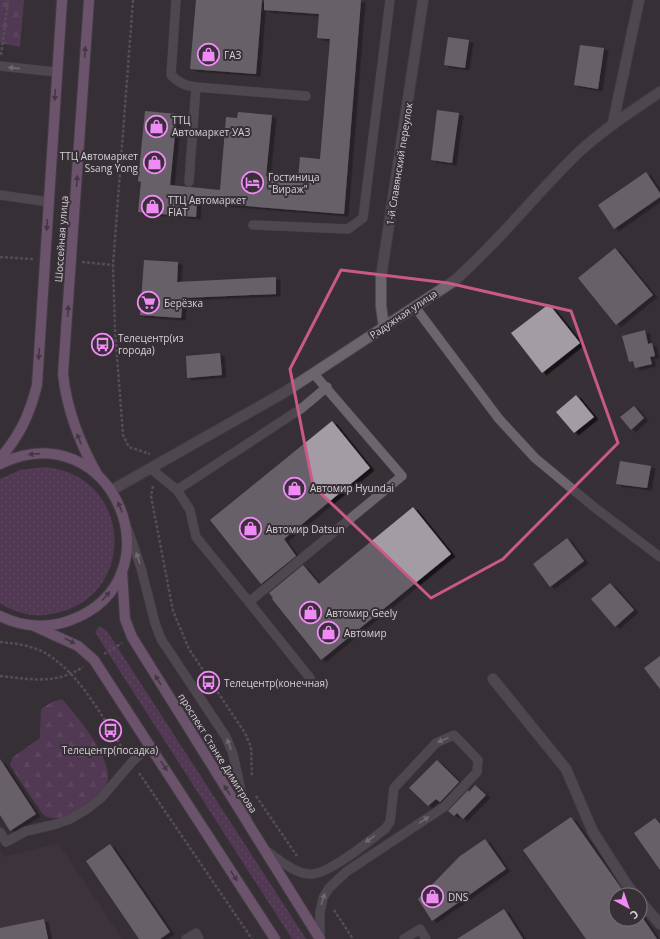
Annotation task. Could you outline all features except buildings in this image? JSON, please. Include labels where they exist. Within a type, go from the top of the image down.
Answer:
[{"type":"main road","name":"Шоссейная улица","points":[[0,458],[11,446],[27,419],[37,385],[56,72],[62,0]]},
{"type":"main road","name":"Шоссейная улица","points":[[89,0],[63,374],[67,399],[76,431],[84,451],[97,474]]},
{"type":"main road","points":[[0,464],[28,454],[57,455],[78,462],[97,474],[112,490],[122,510],[126,524],[127,548],[122,571],[115,585],[105,598],[80,617],[50,626],[34,626]]},
{"type":"main road","name":"проспект Станке Димитрова","points":[[122,571],[125,619],[132,637],[320,938]]},
{"type":"main road","points":[[0,616],[14,622],[34,626],[63,638],[78,646],[89,655],[150,745],[276,939]]},
{"type":"street","name":"1-й Славянский переулок","points":[[384,327],[381,306],[381,277],[424,0]]},
{"type":"street","points":[[613,123],[639,0]]},
{"type":"street","name":"Радужная улица","points":[[112,490],[155,469],[285,392],[454,280],[478,260],[571,160],[613,123],[660,92]]},
{"type":"street","points":[[493,679],[566,769],[593,832],[629,887]]},
{"type":"street","points":[[648,910],[660,924]]},
{"type":"lane","points":[[176,0],[171,75],[178,82],[196,87],[306,96]]},
{"type":"lane","points":[[253,225],[348,229],[363,218],[390,0]]},
{"type":"lane","points":[[0,66],[56,72]]},
{"type":"lane","points":[[189,182],[196,87]]},
{"type":"lane","points":[[0,195],[48,202]]},
{"type":"lane","points":[[415,307],[499,419],[535,458],[594,507],[660,558]]},
{"type":"lane","points":[[249,602],[402,476],[327,387],[314,374]]},
{"type":"lane","points":[[177,490],[302,408],[327,387]]},
{"type":"lane","points":[[155,469],[177,490],[190,510],[196,536],[310,678]]},
{"type":"lane","points":[[126,524],[141,568],[161,639],[226,737],[233,754],[248,823]]},
{"type":"lane","points":[[264,848],[285,864],[301,872],[310,874],[326,871],[385,829],[390,822],[394,788],[436,743],[454,735],[478,760],[477,772],[444,807],[346,872],[329,888],[323,898],[320,912],[320,938]]},
{"type":"lane","points":[[0,832],[3,843],[26,831],[53,825],[70,819],[88,809],[101,798],[132,762],[150,745]]},
{"type":"lane","points":[[404,939],[420,929],[426,939]]},
{"type":"lane","points":[[186,939],[196,933],[199,939]]},
{"type":"path","points":[[0,62],[8,0]]},
{"type":"path","points":[[133,0],[113,265],[115,330],[123,435],[129,447],[149,453],[155,469],[151,496],[173,611],[189,649],[245,733],[251,747],[252,778]]},
{"type":"path","points":[[0,642],[30,647],[46,654],[61,665],[86,693],[252,939]]},
{"type":"highlighted area","points":[[341,270],[448,283],[571,311],[618,443],[503,559],[431,598],[313,486],[290,369]]},
{"type":"shaded area","points":[[58,843],[122,939],[0,939],[0,851],[4,857]]},
{"type":"green space","points":[[0,0],[24,0],[20,47],[0,43]]},
{"type":"green space","points":[[44,467],[74,475],[95,491],[109,512],[114,537],[112,562],[100,585],[81,603],[52,614],[32,615],[12,610],[0,603],[0,479],[20,470]]},
{"type":"green space","points":[[99,626],[107,631],[306,939],[292,939],[98,637],[95,632]]},
{"type":"green space","points":[[62,699],[91,735],[103,756],[108,776],[107,784],[93,801],[72,814],[61,818],[52,818],[42,813],[10,765],[13,757],[40,738],[41,709],[52,702]]},
{"type":"place","name":"ГАЗ","points":[[208,55]]},
{"type":"place","name":"ТТЦ Автомаркет УАЗ","points":[[157,126]]},
{"type":"place","name":"ТТЦ Автомаркет Ssang Yong","points":[[154,162]]},
{"type":"place","name":"Гостиница \"Вираж\"","points":[[253,183]]},
{"type":"place","name":"ТТЦ Автомаркет FIAT","points":[[153,206]]},
{"type":"place","name":"Берёзка","points":[[149,303]]},
{"type":"place","name":"Телецентр(из города)","points":[[102,344]]},
{"type":"place","name":"Автомир Hyundai","points":[[294,488]]},
{"type":"place","name":"Автомир Datsun","points":[[250,529]]},
{"type":"place","name":"Автомир Geely","points":[[310,613]]},
{"type":"place","name":"Автомир","points":[[328,633]]},
{"type":"place","name":"Телецентр(конечная)","points":[[209,683]]},
{"type":"place","name":"Телецентр(посадка)","points":[[110,730]]},
{"type":"place","name":"DNS","points":[[432,897]]}]
